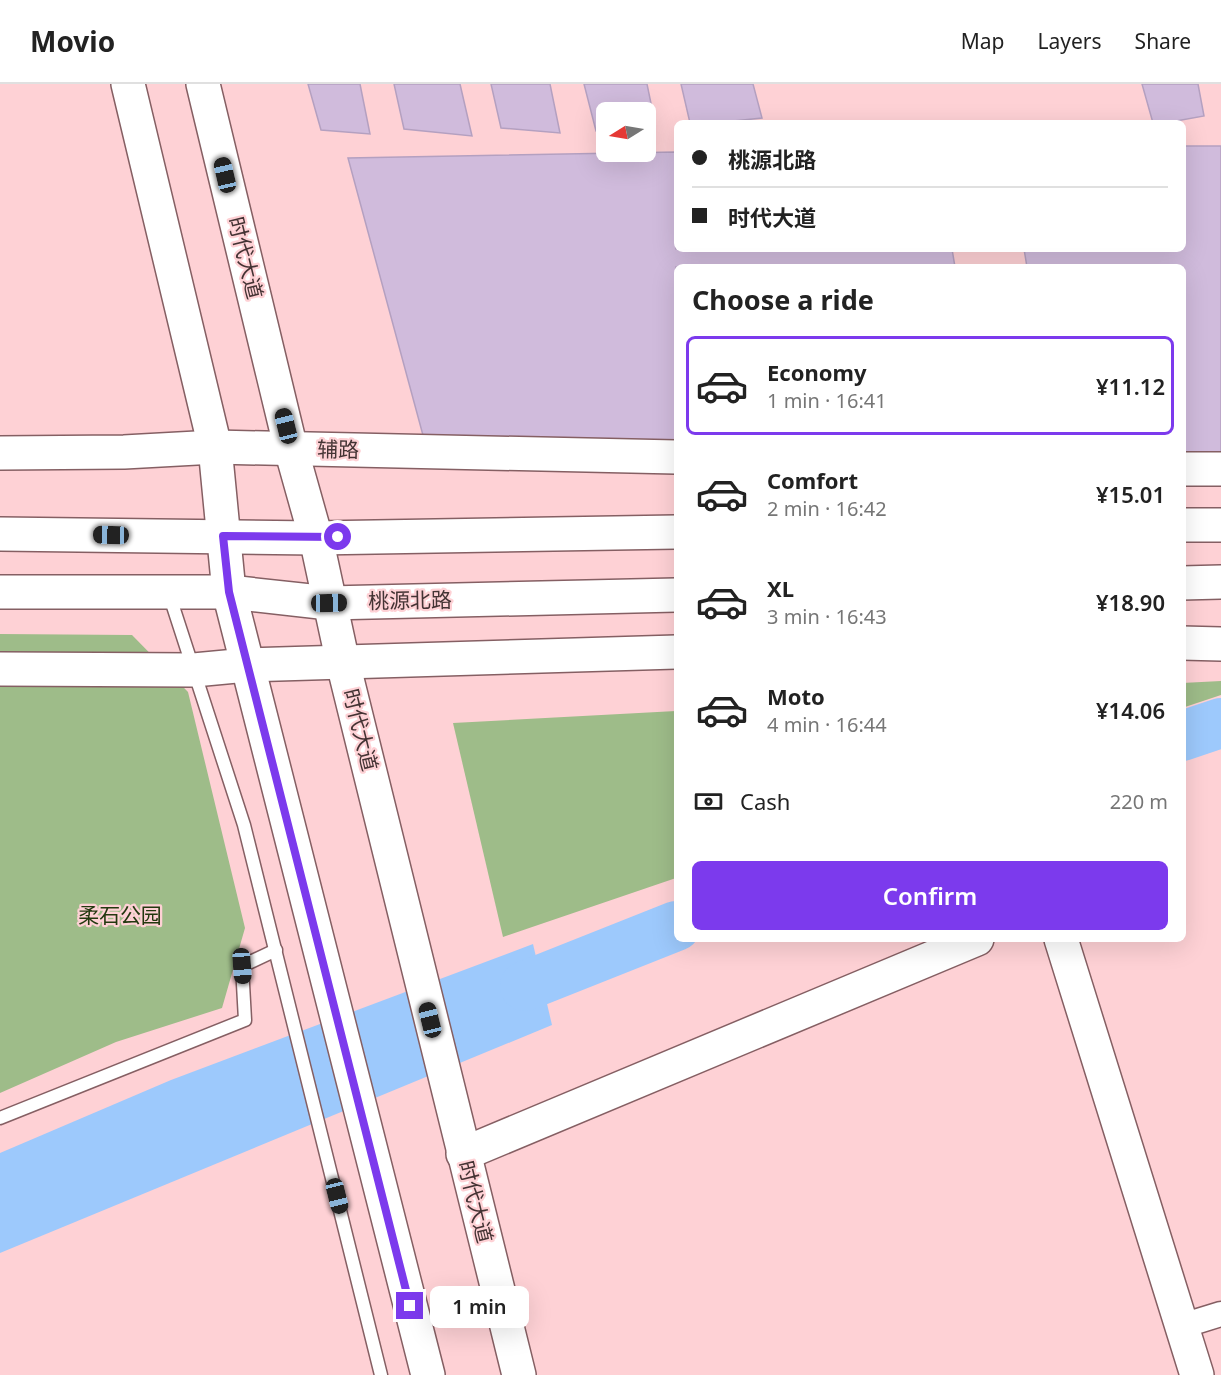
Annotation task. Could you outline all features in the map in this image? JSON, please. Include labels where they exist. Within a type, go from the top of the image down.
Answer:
[{"type":"main road","points":[[128,84],[215,447],[229,592],[428,1375]]},
{"type":"main road","name":"时代大道","points":[[203,84],[291,449],[316,538],[343,663],[463,1154],[519,1375]]},
{"type":"main road","name":"辅路","points":[[0,453],[124,452],[215,447],[674,458]]},
{"type":"main road","points":[[1186,468],[1221,469]]},
{"type":"main road","points":[[1186,525],[1221,525]]},
{"type":"main road","points":[[0,534],[316,538],[674,532]]},
{"type":"main road","points":[[1186,583],[1221,582]]},
{"type":"main road","name":"桃源北路","points":[[0,592],[229,592],[329,603],[674,595]]},
{"type":"main road","points":[[1186,643],[1221,644]]},
{"type":"main road","points":[[0,669],[194,670],[247,665],[674,652]]},
{"type":"main road","points":[[463,1154],[969,942]]},
{"type":"main road","points":[[1062,942],[1197,1375]]},
{"type":"street","points":[[1182,1326],[1221,1314]]},
{"type":"lane","points":[[168,592],[244,825],[381,1375]]},
{"type":"lane","points":[[0,1118],[245,1020],[242,966],[276,950]]},
{"type":"green space","name":"柔石公园","points":[[0,634],[132,635],[188,692],[245,928],[222,1008],[116,1042],[0,1093]]},
{"type":"green space","points":[[1221,681],[1221,695],[1186,707],[1186,683]]},
{"type":"green space","points":[[674,711],[674,879],[503,937],[453,723]]},
{"type":"water","points":[[533,944],[552,1025],[0,1253],[0,1153],[171,1080]]},
{"type":"building","points":[[308,84],[360,84],[370,134],[321,130]]},
{"type":"building","points":[[394,84],[460,84],[472,136],[404,129]]},
{"type":"building","points":[[491,84],[550,84],[560,133],[501,128]]},
{"type":"building","points":[[584,84],[647,84],[651,102],[596,102],[596,131]]},
{"type":"building","points":[[681,84],[753,84],[762,118],[689,120]]},
{"type":"building","points":[[1142,84],[1198,84],[1204,116],[1182,120],[1152,120]]},
{"type":"building","points":[[1186,146],[1221,146],[1221,455],[1186,455],[1186,264],[1026,264],[1024,252],[1186,252]]},
{"type":"building","points":[[656,152],[674,152],[674,252],[952,252],[954,264],[674,264],[674,447],[424,439],[348,158],[596,153],[596,162],[656,162]]},
{"type":"waterway","points":[[1186,735],[1221,723]]},
{"type":"waterway","points":[[525,986],[674,927]]},
{"type":"route","points":[[338,537],[223,536],[229,592],[410,1306]]}]
